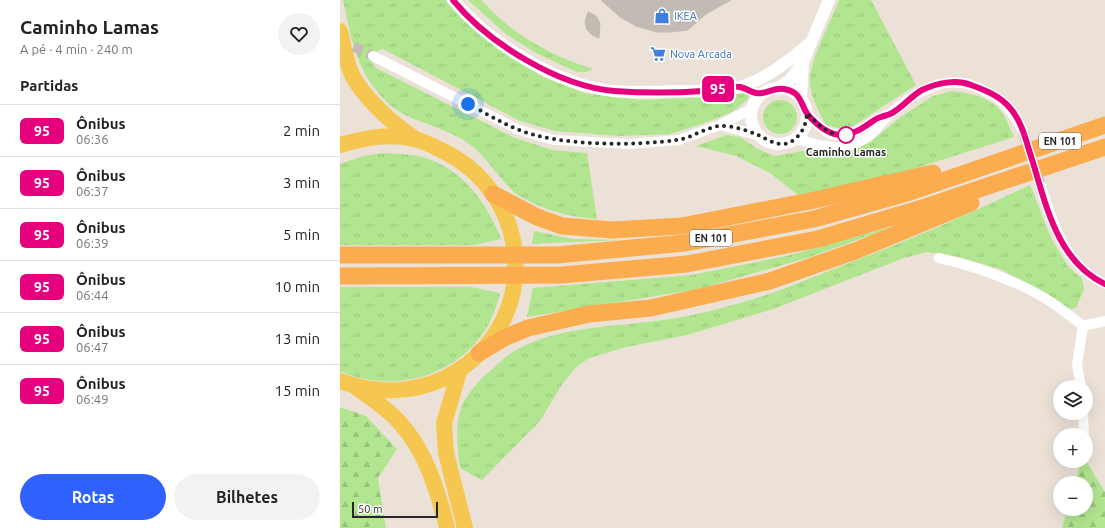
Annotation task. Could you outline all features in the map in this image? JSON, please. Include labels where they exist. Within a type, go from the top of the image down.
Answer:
[{"type":"highway","name":"EN 101","points":[[340,255],[557,255],[685,243],[814,219],[910,192],[1105,125]]},
{"type":"highway","name":"EN 101","points":[[340,276],[562,275],[688,264],[818,239],[916,210],[1105,147]]},
{"type":"highway","points":[[494,194],[537,217],[562,226],[612,230],[682,226],[810,201],[927,175],[987,155],[1015,156]]},
{"type":"highway","points":[[479,353],[504,338],[528,328],[589,314],[651,308],[770,280],[862,248],[987,197],[1015,178]]},
{"type":"main road","points":[[340,32],[346,55],[356,81],[381,111],[398,127],[415,139],[460,160],[478,176],[494,194],[507,218],[514,240],[516,266],[512,292],[505,314],[494,335],[479,353],[460,369],[437,382],[405,390],[388,391],[347,383]]},
{"type":"main road","points":[[340,145],[360,139],[387,136],[415,139]]},
{"type":"main road","points":[[460,369],[444,423],[446,453],[465,528]]},
{"type":"main road","points":[[347,383],[380,405],[400,423],[414,442],[439,496],[447,528]]},
{"type":"street","points":[[453,0],[463,12],[501,44],[545,70],[586,86],[613,91],[701,91],[740,87],[775,72],[809,44]]},
{"type":"street","points":[[829,0],[809,44],[803,62],[801,99],[807,113],[826,132],[836,136],[859,131],[878,118],[892,113]]},
{"type":"street","points":[[372,56],[519,130],[554,140],[628,144],[679,140],[720,126],[753,108],[763,94]]},
{"type":"street","points":[[740,87],[754,93],[763,94],[776,89],[790,80],[803,62]]},
{"type":"street","points":[[794,140],[833,147],[849,146],[866,139],[878,129],[892,113],[922,91],[942,84],[957,81],[995,95],[1010,108],[1023,131]]},
{"type":"street","points":[[776,89],[790,91],[801,99]]},
{"type":"street","points":[[753,108],[752,117],[754,127],[760,136],[766,141],[776,144],[794,140],[802,132],[806,123],[807,113]]},
{"type":"street","points":[[720,126],[760,136]]},
{"type":"street","points":[[1041,186],[1048,209],[1063,244],[1072,259],[1092,278],[1105,284]]},
{"type":"street","points":[[939,258],[957,262],[998,276],[1044,297],[1083,326],[1105,321]]},
{"type":"street","points":[[1080,380],[1077,365],[1083,326]]},
{"type":"green space","points":[[343,0],[445,0],[499,50],[543,77],[584,93],[640,100],[688,98],[725,93],[749,94],[748,99],[732,112],[705,123],[670,134],[620,136],[555,131],[520,121],[383,49],[375,53],[372,62],[376,68],[515,138],[552,150],[587,153],[597,219],[561,213],[544,208],[517,195],[482,155],[467,142],[447,131],[404,114],[385,101],[369,80],[358,59]]},
{"type":"green space","points":[[468,0],[481,0],[505,23],[532,42],[577,64],[593,69],[586,72],[577,72],[536,53],[506,34]]},
{"type":"green space","points":[[839,0],[871,0],[916,85],[853,126],[836,128],[825,124],[813,98],[810,81],[813,62]]},
{"type":"green space","points":[[952,91],[978,96],[990,101],[1004,116],[1014,137],[894,175],[798,195],[770,173],[736,156],[696,146],[727,135],[740,137],[756,148],[774,156],[803,151],[842,153],[869,143],[898,119],[933,96]]},
{"type":"green space","points":[[777,100],[783,100],[792,105],[796,111],[796,123],[792,129],[783,134],[777,134],[768,129],[763,120],[763,114],[768,105]]},
{"type":"green space","points":[[384,153],[423,157],[437,162],[450,170],[462,179],[481,200],[501,239],[474,245],[340,245],[340,164],[363,156]]},
{"type":"green space","points":[[1030,185],[1051,238],[1067,265],[1082,279],[1084,289],[1076,308],[1070,309],[1045,293],[1000,269],[959,257],[927,252],[904,258],[773,309],[687,335],[626,347],[589,358],[575,368],[561,386],[540,421],[482,480],[460,468],[457,426],[463,405],[477,383],[507,356],[526,345],[543,338],[562,333],[676,318],[707,312],[764,296],[961,217]]},
{"type":"green space","points":[[899,225],[807,258],[699,289],[527,317],[533,288],[692,275],[786,256]]},
{"type":"green space","points":[[534,231],[573,239],[619,240],[532,244]]},
{"type":"green space","points":[[340,287],[471,287],[500,293],[492,318],[484,332],[471,348],[455,361],[438,371],[419,377],[399,381],[379,381],[359,378],[340,371]]},
{"type":"green space","points":[[340,407],[366,416],[397,449],[378,478],[386,528],[340,528]]},
{"type":"green space","points":[[1079,468],[1090,468],[1105,492],[1105,528],[1062,528],[1065,516],[1093,516],[1093,476],[1077,476]]},
{"type":"building","name":"IKEA","points":[[601,0],[731,0],[706,14],[688,30],[656,32],[636,26],[620,17]]},
{"type":"building","points":[[588,12],[596,16],[600,23],[599,38],[592,35],[587,30],[585,22]]},
{"type":"tunnel","points":[[340,40],[373,56]]},
{"type":"tunnel","points":[[1023,131],[1041,186]]},
{"type":"bus line","name":"95","points":[[453,0],[463,12],[501,44],[545,70],[586,86],[613,91],[641,92],[701,91],[740,87],[754,93],[763,94],[769,90],[785,89],[794,93],[801,99],[807,113],[826,132],[836,136],[859,131],[878,118],[892,113],[922,91],[942,84],[957,81],[995,95],[1010,108],[1023,131],[1059,239],[1072,259],[1092,278],[1105,284]]},
{"type":"place","name":"IKEA","points":[[662,16]]},
{"type":"place","name":"Nova Arcada","points":[[658,54]]},
{"type":"place","name":"Caminho Lamas","points":[[846,135]]},
{"type":"route","points":[[468,104],[519,130],[554,140],[628,144],[679,140],[720,126],[737,128],[760,136],[766,141],[776,144],[794,140],[802,132],[806,123],[807,113],[826,132],[836,136],[846,135]]}]
